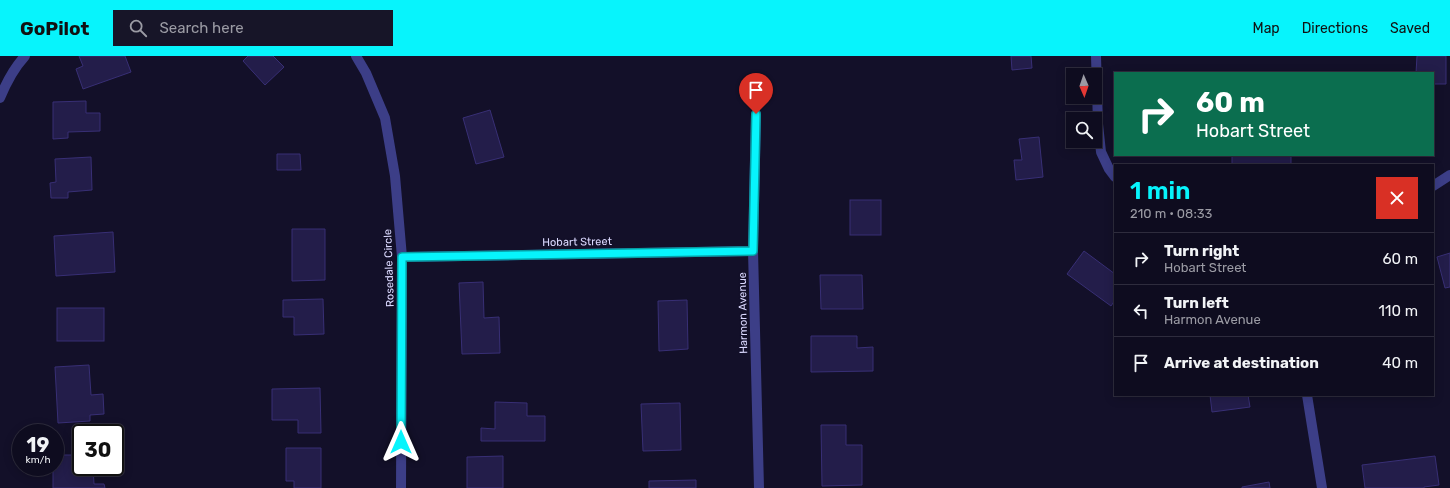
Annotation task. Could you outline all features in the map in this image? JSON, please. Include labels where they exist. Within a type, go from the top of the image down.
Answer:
[{"type":"street","points":[[0,98],[5,86],[25,56]]},
{"type":"street","name":"Rosedale Circle","points":[[356,56],[366,73],[385,118],[395,176],[402,257],[401,488]]},
{"type":"street","points":[[1096,56],[1098,124],[1101,152],[1114,176]]},
{"type":"street","name":"Harmon Avenue","points":[[756,114],[753,251],[759,488]]},
{"type":"street","points":[[1434,185],[1450,174]]},
{"type":"street","name":"Hobart Street","points":[[402,257],[753,251]]},
{"type":"street","points":[[1307,396],[1322,488]]},
{"type":"building","points":[[79,56],[125,56],[131,72],[83,89],[76,69],[83,66]]},
{"type":"building","points":[[248,56],[273,56],[284,67],[265,85],[243,61]]},
{"type":"building","points":[[1011,56],[1031,56],[1032,68],[1012,70]]},
{"type":"building","points":[[1417,56],[1446,56],[1446,84],[1434,84],[1434,72],[1416,72]]},
{"type":"building","points":[[86,101],[86,113],[100,113],[100,131],[68,132],[68,138],[53,139],[53,102]]},
{"type":"building","points":[[490,110],[504,157],[476,164],[463,118]]},
{"type":"building","points":[[1039,137],[1043,177],[1016,180],[1014,160],[1022,160],[1019,139]]},
{"type":"building","points":[[277,154],[300,154],[301,170],[277,170]]},
{"type":"building","points":[[1232,156],[1291,156],[1291,164],[1232,164]]},
{"type":"building","points":[[91,157],[92,190],[68,192],[68,198],[51,198],[50,183],[56,182],[55,159]]},
{"type":"building","points":[[850,200],[881,200],[881,235],[850,235]]},
{"type":"building","points":[[292,229],[325,229],[325,280],[292,281]]},
{"type":"building","points":[[113,232],[115,272],[56,276],[54,236]]},
{"type":"building","points":[[1084,251],[1114,273],[1114,302],[1111,306],[1067,274]]},
{"type":"building","points":[[1450,253],[1450,287],[1445,288],[1437,257]]},
{"type":"building","points":[[820,275],[862,275],[863,309],[821,309]]},
{"type":"building","points":[[483,282],[484,318],[499,317],[500,353],[462,354],[459,283]]},
{"type":"building","points":[[323,299],[324,334],[294,335],[294,317],[283,317],[283,300]]},
{"type":"building","points":[[687,300],[688,349],[659,351],[658,301]]},
{"type":"building","points":[[57,308],[104,308],[104,341],[57,341]]},
{"type":"building","points":[[811,336],[857,336],[857,348],[873,347],[873,371],[811,372]]},
{"type":"building","points":[[89,365],[91,395],[103,394],[104,414],[90,415],[90,421],[58,423],[55,367]]},
{"type":"building","points":[[320,388],[321,433],[298,433],[298,420],[272,420],[272,389]]},
{"type":"building","points":[[1210,396],[1248,396],[1250,407],[1212,412]]},
{"type":"building","points":[[495,402],[527,403],[527,416],[545,416],[545,441],[481,441],[481,428],[495,429]]},
{"type":"building","points":[[680,403],[681,450],[643,451],[641,404]]},
{"type":"building","points":[[821,425],[846,425],[846,445],[862,445],[862,485],[822,486]]},
{"type":"building","points":[[286,448],[321,448],[321,488],[294,488],[294,481],[286,481]]},
{"type":"building","points":[[64,455],[72,455],[72,476],[94,476],[94,484],[104,484],[105,488],[53,488],[53,476],[64,476]]},
{"type":"building","points":[[503,456],[503,488],[467,488],[467,457]]},
{"type":"building","points":[[1435,456],[1439,485],[1424,488],[1365,488],[1362,465]]},
{"type":"building","points":[[696,480],[696,488],[649,488],[649,481]]},
{"type":"building","points":[[1269,482],[1270,488],[1242,488],[1242,487]]},
{"type":"route","points":[[401,442],[402,257],[753,251],[756,114]]}]
